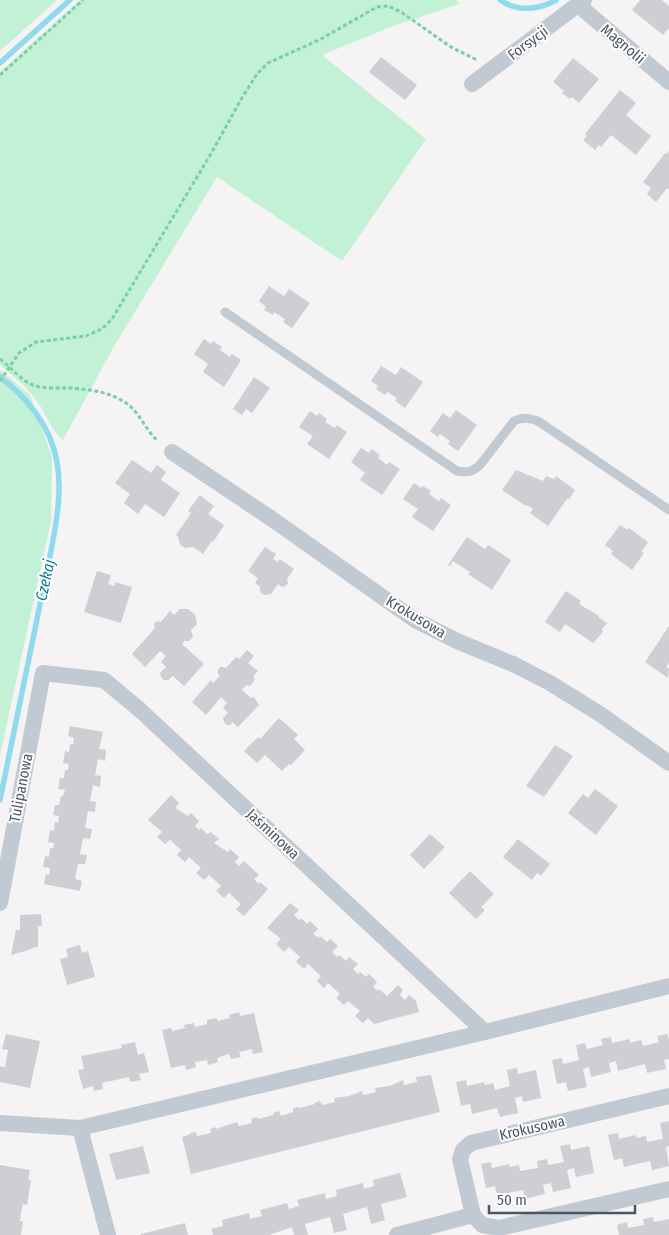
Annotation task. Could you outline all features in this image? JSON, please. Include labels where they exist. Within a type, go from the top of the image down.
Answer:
[{"type":"street","name":"Forsycji","points":[[472,84],[581,3]]},
{"type":"street","name":"Magnolii","points":[[581,3],[669,82]]},
{"type":"street","name":"Krokusowa","points":[[172,452],[272,519],[415,620],[457,641],[515,665],[550,683],[600,714],[669,763]]},
{"type":"street","name":"Tulipanowa","points":[[0,903],[43,673]]},
{"type":"street","name":"Jaśminowa","points":[[43,673],[104,680],[140,710],[485,1032]]},
{"type":"street","points":[[0,1123],[80,1128],[485,1032],[669,986]]},
{"type":"street","name":"Krokusowa","points":[[473,1215],[460,1159],[466,1146],[476,1141],[669,1096]]},
{"type":"street","points":[[80,1128],[108,1235]]},
{"type":"street","points":[[396,1235],[473,1215],[476,1221],[482,1225],[500,1228],[669,1189]]},
{"type":"lane","points":[[225,312],[457,471],[473,471],[480,466],[514,420],[531,418],[669,510]]},
{"type":"path","points":[[0,75],[83,0]]},
{"type":"path","points":[[388,6],[389,0]]},
{"type":"path","points":[[0,381],[19,353],[36,342],[86,336],[102,329],[112,319],[212,152],[256,74],[268,62],[321,39],[377,7],[388,6],[401,12],[451,47],[494,69]]},
{"type":"path","points":[[0,359],[10,366],[19,377],[34,385],[103,391],[124,401],[137,411],[156,439],[172,452]]},
{"type":"green space","points":[[0,0],[57,0],[0,51]]},
{"type":"green space","points":[[80,0],[456,0],[459,4],[388,28],[322,55],[426,139],[342,261],[217,177],[113,348],[63,440],[30,393],[0,365],[0,72]]},
{"type":"green space","points":[[0,370],[30,395],[52,457],[51,521],[0,755]]},
{"type":"building","points":[[640,0],[662,0],[669,6],[669,28],[663,35],[632,10]]},
{"type":"building","points":[[381,57],[417,85],[405,100],[369,72]]},
{"type":"building","points":[[573,58],[599,79],[579,103],[572,97],[570,99],[562,93],[564,91],[553,82]]},
{"type":"building","points":[[620,90],[636,103],[626,115],[651,136],[636,155],[611,135],[601,147],[599,145],[595,150],[583,140],[587,136],[585,134]]},
{"type":"building","points":[[669,151],[669,190],[667,188],[656,202],[647,194],[651,188],[643,182],[665,153],[667,154]]},
{"type":"building","points":[[269,286],[284,296],[289,289],[310,303],[292,328],[283,322],[285,319],[274,312],[273,315],[264,310],[266,307],[259,301]]},
{"type":"building","points":[[204,339],[211,344],[213,341],[222,347],[220,350],[230,357],[232,354],[241,360],[224,387],[203,372],[208,364],[194,354]]},
{"type":"building","points":[[381,366],[396,375],[401,367],[423,382],[405,408],[395,401],[397,398],[387,392],[385,395],[376,389],[378,386],[371,381]]},
{"type":"building","points":[[254,377],[270,388],[252,413],[246,409],[242,415],[233,409]]},
{"type":"building","points":[[456,410],[477,425],[458,451],[448,444],[450,441],[440,434],[438,437],[430,431],[443,413],[450,418]]},
{"type":"building","points":[[310,411],[317,416],[319,413],[327,419],[325,422],[335,428],[337,425],[347,432],[329,459],[307,444],[313,436],[299,427]]},
{"type":"building","points":[[361,448],[369,453],[372,449],[380,455],[378,458],[387,465],[389,462],[400,469],[382,495],[360,480],[365,473],[351,462]]},
{"type":"building","points":[[132,460],[151,473],[157,465],[166,472],[161,480],[180,493],[164,517],[145,504],[138,514],[124,503],[130,494],[115,483]]},
{"type":"building","points":[[516,470],[543,481],[546,476],[554,479],[556,476],[575,490],[548,526],[530,513],[533,509],[502,490]]},
{"type":"building","points":[[414,483],[421,488],[423,486],[431,491],[429,494],[439,501],[441,498],[451,505],[433,531],[412,517],[418,509],[403,499]]},
{"type":"building","points":[[200,495],[214,506],[208,514],[224,525],[203,554],[193,547],[185,548],[180,545],[176,535],[191,513],[188,511]]},
{"type":"building","points":[[620,525],[628,530],[629,528],[648,542],[641,552],[644,553],[632,570],[611,554],[613,551],[605,545]]},
{"type":"building","points":[[467,537],[485,549],[488,545],[511,560],[492,590],[453,561],[450,566],[448,565]]},
{"type":"building","points":[[265,547],[276,554],[273,559],[278,562],[280,559],[294,569],[287,579],[288,583],[286,586],[282,587],[278,584],[271,594],[264,595],[260,592],[260,587],[255,583],[258,578],[248,571]]},
{"type":"building","points":[[97,571],[111,575],[108,584],[115,586],[115,582],[132,587],[121,623],[84,612]]},
{"type":"building","points":[[566,591],[581,601],[579,604],[607,623],[602,629],[603,632],[593,643],[565,624],[560,632],[545,622]]},
{"type":"building","points":[[180,609],[188,609],[195,615],[197,624],[191,630],[193,637],[182,644],[204,664],[184,686],[173,676],[168,680],[164,680],[161,677],[160,673],[166,667],[161,662],[166,656],[160,651],[145,667],[132,654],[155,628],[154,624],[157,621],[161,622],[170,611],[174,615]]},
{"type":"building","points":[[669,626],[669,663],[666,667],[669,669],[668,678],[645,662]]},
{"type":"building","points":[[247,650],[254,656],[248,663],[258,671],[253,677],[255,678],[254,681],[250,686],[246,685],[242,690],[251,698],[254,697],[259,705],[238,727],[232,722],[231,725],[227,725],[223,718],[228,713],[223,708],[227,703],[221,697],[206,715],[192,702],[211,680],[213,683],[220,676],[218,670],[220,667],[226,668],[236,657],[239,659]]},
{"type":"building","points":[[279,718],[298,735],[294,739],[305,750],[291,765],[289,764],[282,771],[265,755],[257,763],[244,751],[258,737],[260,739]]},
{"type":"building","points":[[70,726],[103,732],[99,749],[106,750],[105,761],[98,759],[95,775],[101,776],[100,787],[93,785],[90,801],[96,802],[95,812],[88,811],[85,828],[92,829],[90,839],[83,838],[80,854],[87,855],[85,864],[78,864],[75,879],[82,881],[80,891],[44,884],[46,874],[49,875],[50,868],[43,867],[45,856],[49,857],[50,848],[53,848],[54,843],[48,842],[50,830],[54,831],[55,822],[58,823],[59,816],[53,815],[55,805],[59,805],[65,790],[58,789],[60,778],[64,778],[65,770],[68,770],[69,764],[63,763],[65,751],[69,752],[70,744],[73,744],[74,738],[68,736]]},
{"type":"building","points":[[555,745],[573,756],[544,797],[526,786]]},
{"type":"building","points":[[595,789],[618,806],[596,835],[568,813],[583,794],[588,798]]},
{"type":"building","points":[[171,795],[179,803],[175,808],[188,816],[191,813],[199,821],[195,826],[199,830],[201,828],[207,834],[211,832],[219,839],[214,843],[228,852],[230,849],[239,857],[235,862],[239,866],[244,861],[259,875],[254,879],[268,889],[244,916],[236,909],[241,904],[229,893],[224,898],[216,891],[221,886],[209,875],[204,880],[196,873],[201,868],[189,857],[185,862],[177,855],[181,850],[170,840],[165,844],[157,837],[162,832],[148,820]]},
{"type":"building","points":[[430,834],[445,847],[424,869],[410,855]]},
{"type":"building","points":[[518,839],[550,864],[541,876],[537,873],[532,880],[503,857]]},
{"type":"building","points":[[470,871],[494,894],[481,907],[485,910],[476,919],[449,893]]},
{"type":"building","points":[[290,903],[299,910],[294,915],[299,920],[301,918],[307,924],[310,921],[318,929],[313,934],[319,938],[320,936],[327,942],[330,939],[338,946],[332,952],[337,957],[339,955],[346,961],[349,957],[358,964],[353,969],[358,974],[360,972],[366,977],[369,974],[377,982],[373,987],[378,991],[379,989],[387,996],[398,985],[403,990],[400,995],[405,1000],[409,995],[416,1001],[419,1012],[374,1024],[368,1018],[363,1023],[355,1016],[360,1011],[348,1001],[344,1005],[336,998],[340,994],[328,983],[324,988],[317,981],[321,976],[308,964],[304,969],[296,962],[300,957],[289,947],[284,952],[276,944],[281,939],[267,928]]},
{"type":"building","points":[[41,914],[42,926],[38,926],[38,947],[11,955],[16,930],[20,930],[20,915]]},
{"type":"building","points":[[80,945],[82,953],[88,951],[95,977],[67,985],[60,959],[68,957],[66,949]]},
{"type":"building","points":[[239,1012],[240,1016],[254,1013],[263,1052],[253,1054],[252,1049],[239,1052],[241,1057],[231,1059],[229,1054],[217,1058],[218,1062],[208,1065],[207,1060],[195,1062],[196,1067],[186,1070],[185,1065],[171,1068],[162,1030],[171,1028],[172,1031],[185,1028],[184,1025],[194,1023],[195,1027],[207,1024],[207,1020],[217,1018],[217,1021],[230,1018],[229,1015]]},
{"type":"building","points":[[6,1034],[40,1041],[30,1088],[0,1082],[0,1066],[5,1067],[8,1050],[2,1049]]},
{"type":"building","points":[[667,1034],[669,1040],[669,1059],[664,1060],[666,1069],[647,1073],[645,1064],[618,1071],[616,1061],[609,1063],[611,1072],[591,1077],[589,1067],[583,1069],[587,1087],[568,1091],[566,1082],[557,1084],[552,1060],[562,1058],[563,1064],[579,1060],[576,1045],[585,1043],[587,1049],[603,1045],[601,1039],[611,1037],[612,1043],[630,1039],[630,1043],[641,1040],[643,1046],[659,1042],[657,1036]]},
{"type":"building","points":[[135,1042],[138,1055],[144,1053],[149,1072],[139,1074],[141,1080],[130,1082],[129,1077],[102,1083],[103,1089],[94,1091],[93,1086],[83,1089],[78,1070],[84,1069],[81,1056],[122,1048],[121,1045]]},
{"type":"building","points":[[517,1068],[518,1074],[536,1070],[541,1098],[523,1102],[522,1096],[515,1098],[518,1113],[500,1117],[497,1108],[472,1114],[470,1104],[461,1106],[456,1082],[466,1080],[467,1086],[484,1082],[485,1085],[493,1083],[495,1090],[510,1086],[507,1070]]},
{"type":"building","points":[[431,1075],[440,1112],[191,1174],[182,1137],[190,1133],[196,1132],[197,1136],[211,1133],[210,1129],[216,1127],[216,1129],[237,1122],[239,1126],[252,1123],[251,1119],[274,1115],[273,1113],[279,1111],[281,1116],[293,1112],[293,1108],[315,1104],[320,1101],[322,1105],[335,1102],[334,1098],[349,1096],[362,1091],[363,1095],[376,1092],[375,1088],[390,1086],[403,1080],[404,1085],[417,1082],[416,1077]]},
{"type":"building","points":[[669,1121],[669,1146],[666,1147],[669,1166],[652,1170],[650,1161],[624,1167],[622,1158],[614,1160],[608,1135],[618,1133],[619,1139],[636,1135],[637,1138],[646,1136],[647,1142],[663,1139],[660,1123]]},
{"type":"building","points":[[570,1144],[571,1150],[589,1146],[594,1173],[576,1177],[574,1168],[567,1170],[571,1188],[553,1192],[551,1183],[543,1185],[545,1194],[525,1199],[523,1190],[497,1195],[495,1186],[486,1188],[481,1164],[491,1162],[492,1168],[509,1164],[510,1167],[519,1165],[520,1171],[538,1168],[537,1161],[547,1159],[548,1165],[564,1162],[560,1146]]},
{"type":"building","points":[[143,1146],[150,1173],[116,1180],[109,1154]]},
{"type":"building","points":[[0,1165],[30,1170],[28,1179],[31,1180],[27,1205],[23,1204],[21,1213],[20,1221],[23,1221],[21,1235],[0,1235]]},
{"type":"building","points":[[400,1173],[407,1197],[381,1204],[385,1220],[371,1224],[367,1207],[343,1214],[347,1230],[334,1233],[330,1217],[305,1224],[308,1235],[294,1235],[292,1227],[269,1235],[213,1235],[211,1229],[223,1226],[222,1220],[249,1213],[250,1219],[262,1216],[260,1210],[287,1203],[289,1209],[299,1206],[297,1200],[325,1193],[326,1199],[337,1196],[336,1190],[363,1183],[364,1189],[374,1186],[373,1180]]},
{"type":"building","points":[[653,1217],[654,1222],[669,1219],[669,1235],[619,1235],[617,1225],[627,1222],[628,1228],[644,1225],[643,1219]]},
{"type":"building","points":[[185,1223],[188,1235],[141,1235],[141,1234]]},
{"type":"waterway","points":[[0,63],[70,0]]},
{"type":"waterway","points":[[500,0],[520,8],[535,8],[556,0]]},
{"type":"waterway","name":"Czekaj","points":[[0,377],[28,403],[43,425],[54,449],[59,483],[57,515],[52,546],[0,800]]}]
